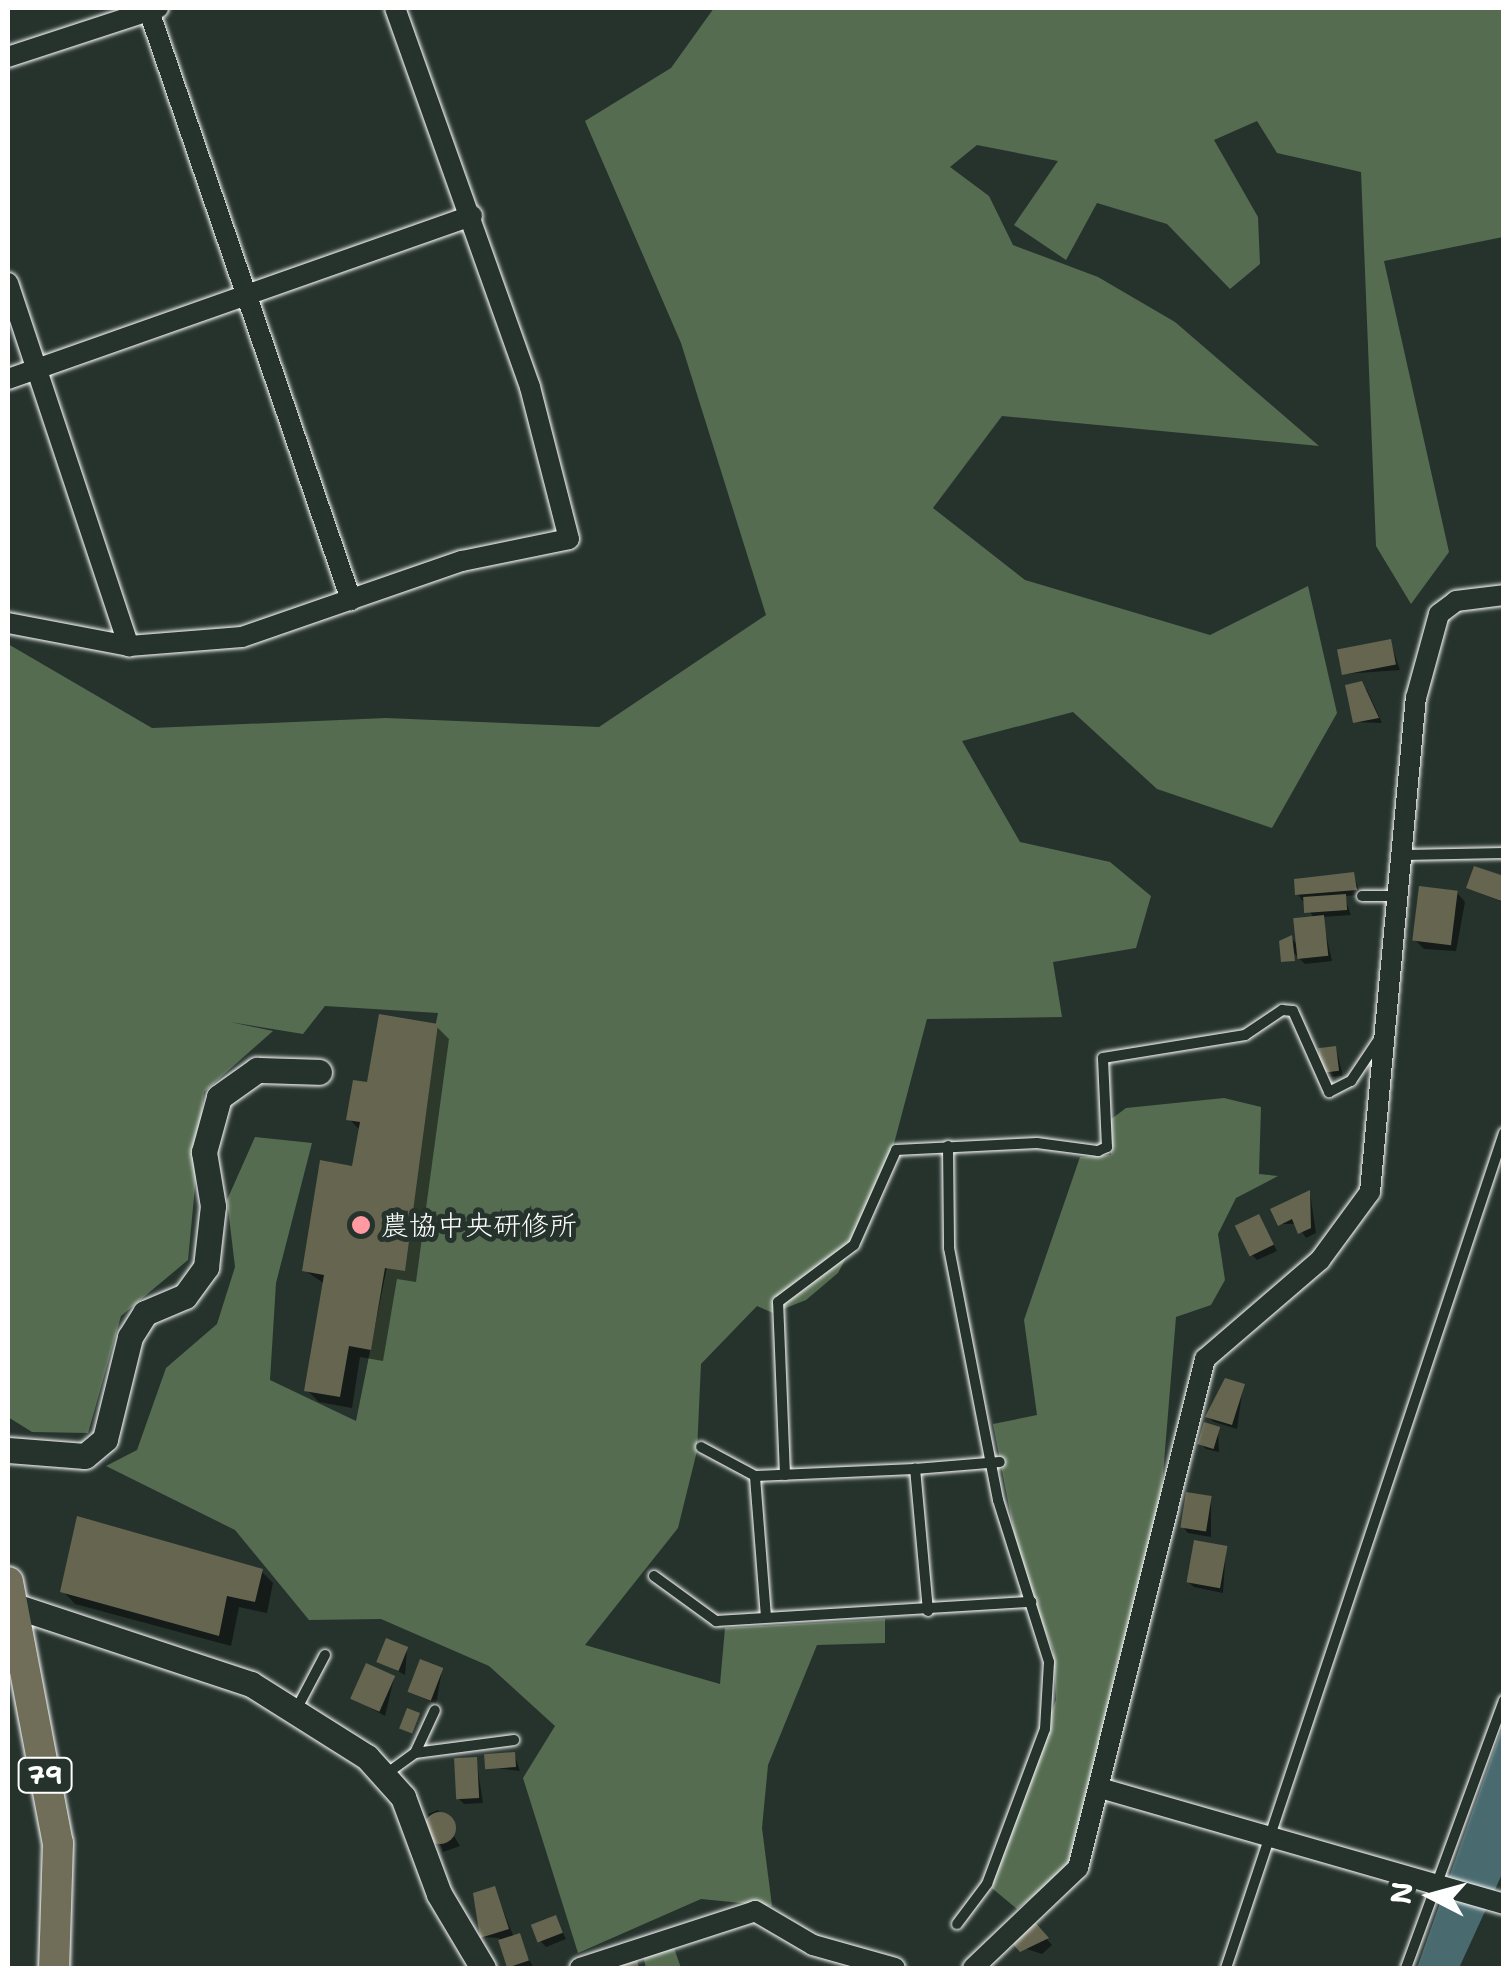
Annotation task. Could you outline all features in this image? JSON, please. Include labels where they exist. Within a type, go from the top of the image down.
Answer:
[{"type":"main road","name":"79","points":[[9,1597],[58,1843],[54,1968]]},
{"type":"street","points":[[8,57],[151,8],[351,600]]},
{"type":"street","points":[[8,623],[129,646],[242,637],[462,561],[569,539],[564,494],[472,216],[395,8]]},
{"type":"street","points":[[8,378],[472,216]]},
{"type":"street","points":[[8,283],[129,646]]},
{"type":"street","points":[[973,1968],[1078,1868],[1200,1370],[1364,1210],[1405,896],[1406,757],[1434,626],[1456,601],[1504,595]]},
{"type":"street","points":[[8,1450],[85,1456],[105,1439],[130,1337],[145,1313],[185,1296],[206,1268],[213,1206],[204,1152],[220,1097],[257,1070],[319,1072]]},
{"type":"street","points":[[9,1597],[297,1708],[386,1774],[438,1894],[484,1968]]},
{"type":"street","points":[[1100,1788],[1438,1891],[1504,1904]]},
{"type":"street","points":[[580,1968],[756,1911],[813,1945],[894,1968]]},
{"type":"lane","points":[[1405,855],[1504,854]]},
{"type":"lane","points":[[1362,896],[1405,896]]},
{"type":"lane","points":[[785,1475],[778,1302],[854,1245],[896,1150],[948,1146],[1098,1151],[1106,1147],[1103,1058],[1245,1035],[1282,1010],[1292,1011],[1329,1092],[1351,1081],[1387,1036]]},
{"type":"lane","points":[[1226,1968],[1504,1133]]},
{"type":"lane","points":[[948,1146],[949,1248],[997,1463],[1049,1662],[1045,1729],[986,1884],[957,1924]]},
{"type":"lane","points":[[700,1447],[755,1476],[997,1463]]},
{"type":"lane","points":[[915,1469],[928,1610]]},
{"type":"lane","points":[[755,1476],[766,1617]]},
{"type":"lane","points":[[654,1576],[716,1622],[1031,1602]]},
{"type":"lane","points":[[297,1708],[326,1655]]},
{"type":"lane","points":[[1406,1968],[1438,1891],[1504,1700]]},
{"type":"lane","points":[[415,1753],[434,1710]]},
{"type":"lane","points":[[386,1774],[415,1753],[514,1740]]},
{"type":"green space","points":[[714,8],[1503,8],[1503,237],[1384,261],[1449,552],[1411,604],[1376,546],[1361,172],[1277,153],[1257,121],[1214,140],[1258,217],[1260,264],[1230,289],[1167,224],[1097,203],[1066,260],[1014,225],[1058,161],[977,145],[950,167],[989,196],[1013,245],[1098,277],[1175,322],[1319,446],[1002,416],[933,508],[1025,580],[1210,635],[1308,586],[1337,713],[1272,828],[1157,789],[1073,712],[962,741],[1020,842],[1110,862],[1151,896],[1136,948],[1053,962],[1062,1017],[927,1019],[882,1189],[838,1273],[806,1300],[773,1313],[757,1306],[701,1364],[697,1451],[678,1528],[585,1645],[720,1684],[725,1628],[885,1619],[885,1643],[817,1645],[768,1765],[762,1828],[772,1906],[701,1899],[578,1953],[523,1778],[555,1726],[489,1666],[381,1619],[309,1620],[235,1530],[106,1466],[137,1450],[166,1368],[217,1324],[235,1267],[227,1200],[255,1137],[312,1143],[276,1283],[270,1380],[356,1421],[438,1013],[325,1006],[303,1034],[230,1022],[273,1031],[204,1092],[188,1260],[121,1316],[88,1433],[32,1432],[8,1417],[8,644],[152,728],[386,718],[599,727],[766,615],[681,343],[585,121],[671,68]]},
{"type":"green space","points":[[1224,1098],[1261,1107],[1259,1174],[1278,1176],[1236,1198],[1218,1234],[1225,1280],[1211,1305],[1176,1317],[1158,1535],[1116,1669],[1080,1858],[1017,1909],[987,1884],[1056,1700],[1053,1650],[1022,1573],[993,1424],[1037,1415],[1024,1320],[1080,1157],[1111,1155],[1110,1120],[1126,1108]]},
{"type":"green space","points":[[672,1942],[681,1968],[646,1968],[643,1956]]},
{"type":"water","points":[[1503,1725],[1503,1872],[1459,1968],[1417,1968]]},
{"type":"building","points":[[1391,639],[1396,665],[1342,675],[1337,649]]},
{"type":"building","points":[[1362,681],[1379,718],[1353,723],[1345,685]]},
{"type":"building","points":[[1474,866],[1504,876],[1504,902],[1466,888]]},
{"type":"building","points":[[1354,872],[1357,890],[1295,895],[1294,879]]},
{"type":"building","points":[[1419,886],[1458,891],[1451,945],[1412,941]]},
{"type":"building","points":[[1346,894],[1347,910],[1304,913],[1303,897]]},
{"type":"building","points":[[1324,915],[1328,956],[1297,959],[1293,918]]},
{"type":"building","points":[[1292,935],[1295,961],[1281,962],[1279,941]]},
{"type":"building","name":"農協中央研修所","points":[[379,1014],[438,1024],[405,1271],[385,1268],[371,1350],[349,1346],[340,1397],[304,1391],[324,1275],[302,1271],[320,1160],[352,1166],[360,1122],[346,1120],[353,1080],[367,1082]]},
{"type":"building","points":[[1336,1046],[1339,1071],[1321,1073],[1318,1048]]},
{"type":"building","points":[[1310,1190],[1311,1228],[1298,1234],[1292,1219],[1278,1226],[1270,1209]]},
{"type":"building","points":[[1259,1214],[1274,1245],[1250,1256],[1235,1226]]},
{"type":"building","points":[[1225,1378],[1245,1384],[1232,1425],[1205,1417]]},
{"type":"building","points":[[1204,1422],[1220,1427],[1214,1449],[1197,1444]]},
{"type":"building","points":[[1186,1492],[1212,1496],[1206,1532],[1180,1528]]},
{"type":"building","points":[[77,1516],[263,1569],[255,1602],[227,1596],[219,1636],[60,1592]]},
{"type":"building","points":[[1194,1540],[1227,1546],[1220,1588],[1187,1582]]},
{"type":"building","points":[[386,1638],[408,1647],[399,1671],[376,1662]]},
{"type":"building","points":[[420,1659],[443,1668],[431,1701],[407,1692]]},
{"type":"building","points":[[366,1663],[395,1676],[379,1712],[350,1699]]},
{"type":"building","points":[[407,1708],[420,1713],[412,1734],[399,1729]]},
{"type":"building","points":[[515,1752],[516,1767],[485,1769],[484,1754]]},
{"type":"building","points":[[477,1757],[479,1798],[456,1799],[454,1758]]},
{"type":"building","points":[[440,1812],[451,1817],[456,1828],[451,1839],[440,1844],[429,1839],[424,1828],[429,1817]]},
{"type":"building","points":[[495,1886],[509,1929],[480,1938],[473,1893]]},
{"type":"building","points":[[556,1915],[563,1933],[538,1942],[531,1925]]},
{"type":"building","points":[[1033,1920],[1049,1938],[1020,1952],[1010,1941]]},
{"type":"building","points":[[520,1933],[529,1961],[507,1968],[498,1940]]},
{"type":"building","points":[[637,1960],[639,1968],[611,1968],[611,1967]]},
{"type":"place","name":"農協中央研修所","points":[[361,1225]]}]
